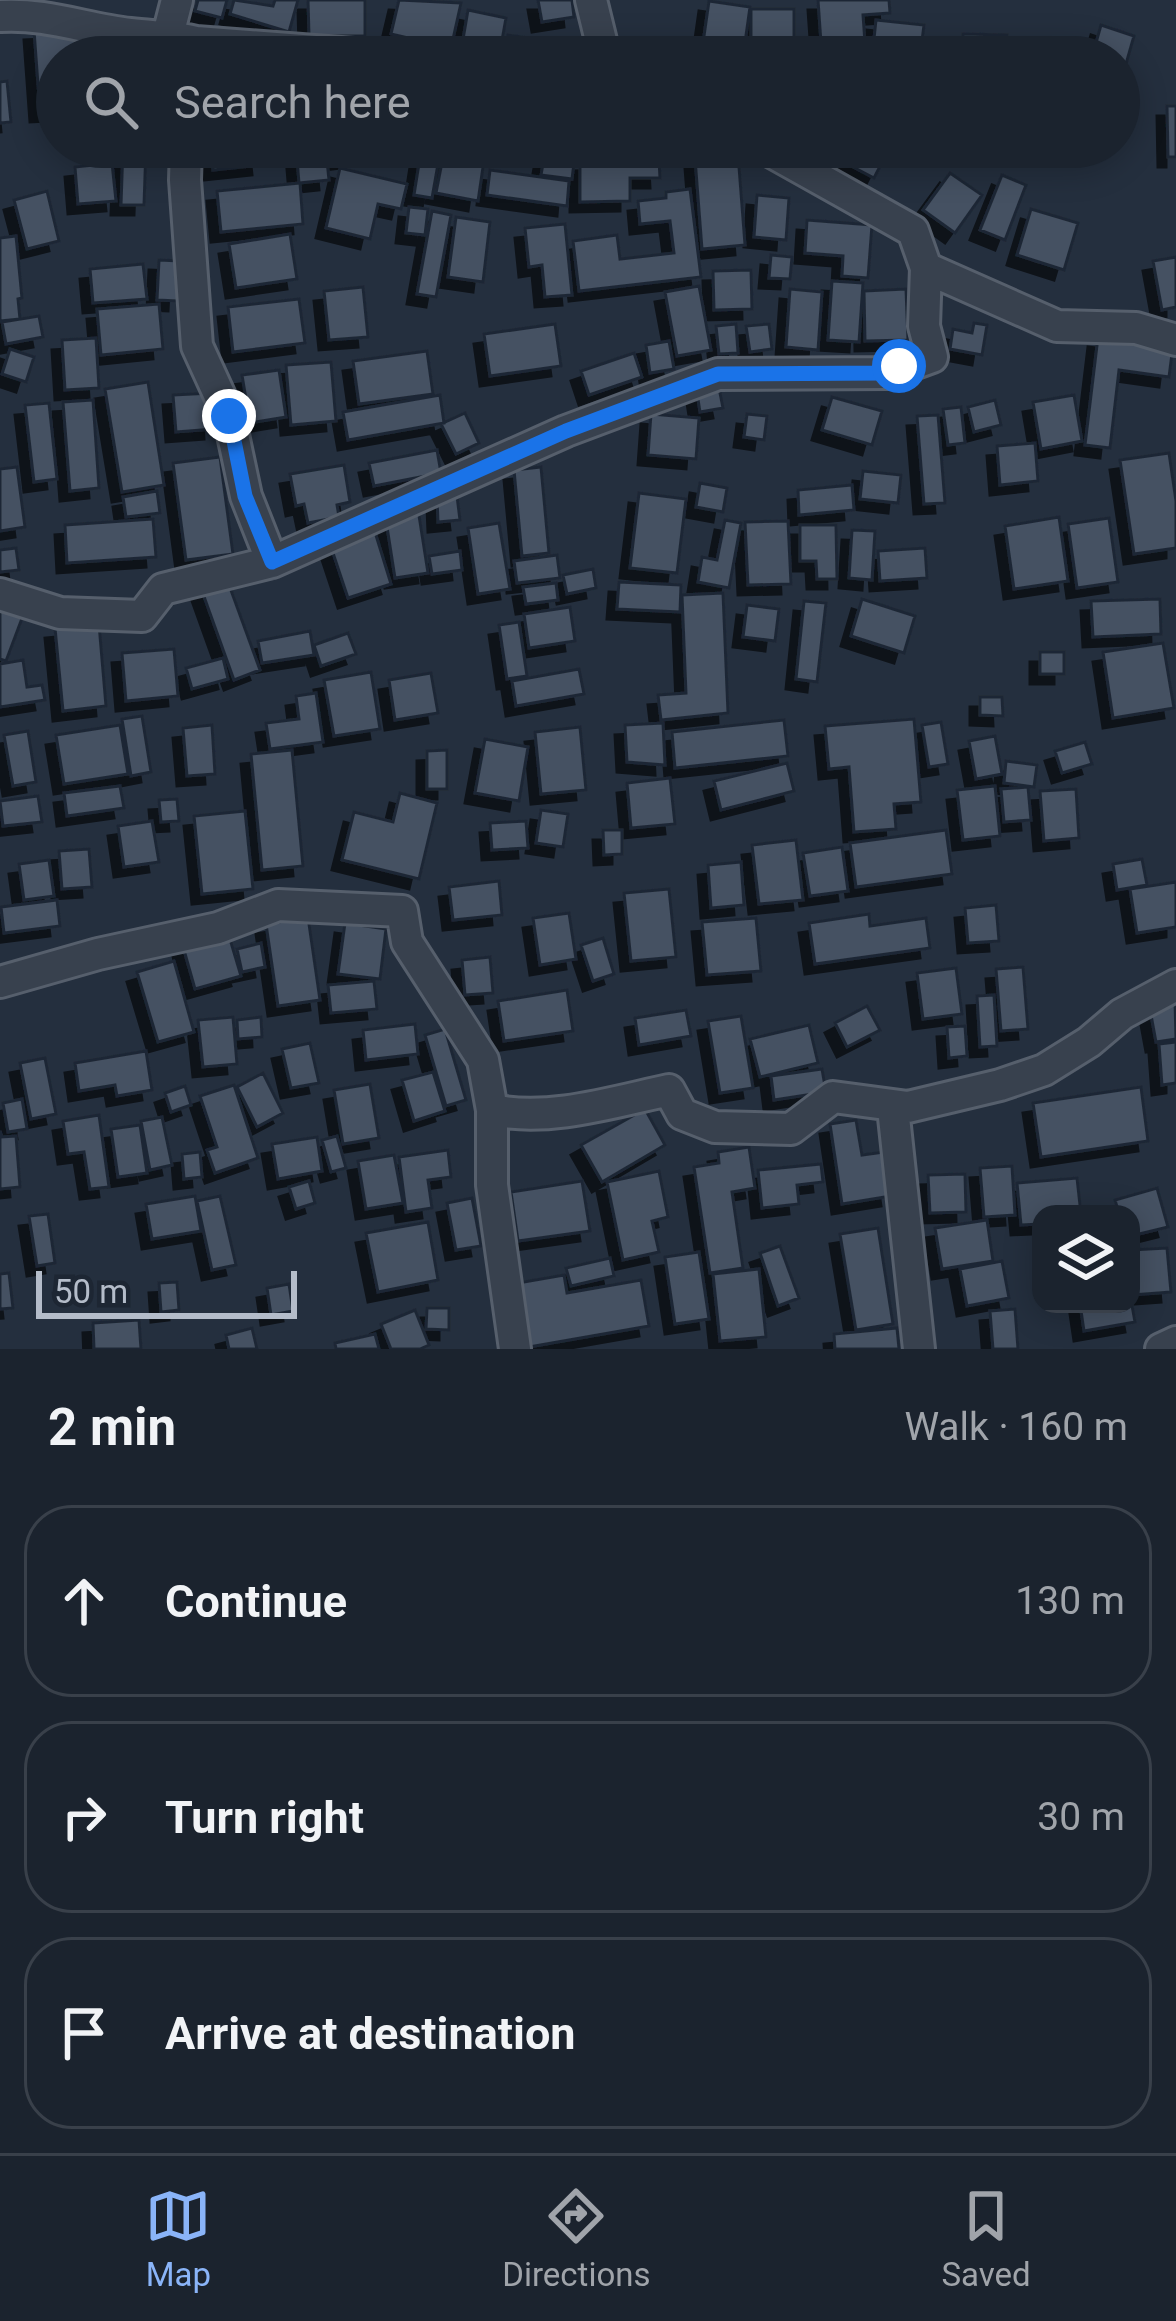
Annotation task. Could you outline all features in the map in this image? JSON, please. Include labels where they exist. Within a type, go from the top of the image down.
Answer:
[{"type":"street","points":[[177,0],[184,36]]},
{"type":"street","points":[[591,0],[600,36]]},
{"type":"street","points":[[0,16],[31,14],[141,36]]},
{"type":"street","points":[[186,168],[197,346],[229,416],[245,496],[272,562]]},
{"type":"street","points":[[0,595],[60,614],[142,616],[163,589],[272,562],[566,431],[718,374],[888,373],[932,357],[924,326],[926,268],[913,231],[801,168]]},
{"type":"street","points":[[926,268],[1057,326],[1136,328],[1176,340]]},
{"type":"street","points":[[0,982],[98,954],[218,928],[278,905],[402,911],[407,942],[483,1060],[492,1110],[492,1185],[515,1349]]},
{"type":"street","points":[[492,1110],[516,1115],[583,1109],[669,1090],[682,1114],[715,1126],[791,1129],[833,1097],[893,1108],[1044,1070],[1122,1014],[1176,985]]},
{"type":"street","points":[[893,1108],[919,1349]]},
{"type":"street","points":[[1160,1349],[1176,1342]]},
{"type":"building","points":[[198,0],[227,0],[222,18],[195,11]]},
{"type":"building","points":[[234,0],[273,6],[275,0],[298,0],[289,32],[230,14]]},
{"type":"building","points":[[308,0],[365,0],[365,36],[309,36]]},
{"type":"building","points":[[399,0],[461,3],[454,36],[391,34]]},
{"type":"building","points":[[538,0],[572,0],[574,17],[542,22]]},
{"type":"building","points":[[818,0],[889,0],[890,13],[863,15],[864,36],[821,36]]},
{"type":"building","points":[[709,1],[750,7],[746,36],[704,36]]},
{"type":"building","points":[[751,9],[794,9],[794,36],[751,36]]},
{"type":"building","points":[[468,10],[506,18],[503,36],[464,36]]},
{"type":"building","points":[[876,20],[924,25],[923,36],[874,36]]},
{"type":"building","points":[[1101,25],[1134,36],[1098,36]]},
{"type":"building","points":[[75,28],[75,36],[36,36],[36,57],[34,30]]},
{"type":"building","points":[[7,81],[11,122],[0,123],[0,82]]},
{"type":"building","points":[[1167,106],[1176,106],[1176,157],[1168,157]]},
{"type":"building","points":[[75,168],[113,168],[116,201],[78,204]]},
{"type":"building","points":[[122,168],[145,168],[144,205],[121,205]]},
{"type":"building","points":[[298,168],[328,168],[329,180],[299,183]]},
{"type":"building","points":[[340,168],[407,184],[401,209],[378,204],[370,239],[326,228]]},
{"type":"building","points":[[418,168],[437,168],[432,198],[414,195]]},
{"type":"building","points":[[441,168],[483,168],[478,201],[436,193]]},
{"type":"building","points":[[542,168],[573,168],[572,179],[541,175]]},
{"type":"building","points":[[580,168],[659,168],[660,178],[630,178],[630,201],[580,202]]},
{"type":"building","points":[[696,168],[739,168],[745,245],[702,249]]},
{"type":"building","points":[[855,168],[879,168],[874,178]]},
{"type":"building","points":[[490,170],[569,181],[567,206],[487,195]]},
{"type":"building","points":[[950,173],[982,195],[955,233],[923,210]]},
{"type":"building","points":[[1002,175],[1026,185],[1005,240],[980,230]]},
{"type":"building","points":[[300,183],[303,224],[221,232],[217,191]]},
{"type":"building","points":[[690,189],[701,277],[579,291],[573,241],[617,235],[620,259],[674,253],[670,221],[640,224],[638,201]]},
{"type":"building","points":[[47,191],[59,241],[27,249],[14,200]]},
{"type":"building","points":[[757,195],[789,198],[786,240],[754,237]]},
{"type":"building","points":[[409,207],[428,209],[425,235],[406,233]]},
{"type":"building","points":[[1031,209],[1078,223],[1064,270],[1017,255]]},
{"type":"building","points":[[432,211],[451,215],[436,297],[417,294]]},
{"type":"building","points":[[456,217],[490,222],[483,282],[448,277]]},
{"type":"building","points":[[807,220],[872,225],[868,278],[842,276],[843,256],[805,253]]},
{"type":"building","points":[[565,224],[572,295],[545,297],[542,265],[529,267],[525,228]]},
{"type":"building","points":[[290,234],[297,279],[236,288],[229,244]]},
{"type":"building","points":[[16,236],[20,319],[0,321],[0,238]]},
{"type":"building","points":[[771,255],[792,257],[790,279],[769,278]]},
{"type":"building","points":[[1176,257],[1176,307],[1162,310],[1153,261]]},
{"type":"building","points":[[159,260],[180,261],[178,301],[157,300]]},
{"type":"building","points":[[143,264],[147,299],[93,303],[90,269]]},
{"type":"building","points":[[751,270],[752,309],[714,310],[713,271]]},
{"type":"building","points":[[832,281],[863,283],[859,342],[828,340]]},
{"type":"building","points":[[699,286],[711,350],[677,356],[665,292]]},
{"type":"building","points":[[363,287],[368,337],[329,340],[324,291]]},
{"type":"building","points":[[790,289],[822,292],[818,350],[786,347]]},
{"type":"building","points":[[906,289],[908,340],[865,341],[864,291]]},
{"type":"building","points":[[299,299],[305,343],[233,352],[228,307]]},
{"type":"building","points":[[159,304],[163,349],[101,355],[97,309]]},
{"type":"building","points":[[39,316],[43,337],[6,344],[2,322]]},
{"type":"building","points":[[974,323],[987,325],[982,355],[950,349],[953,329],[972,333]]},
{"type":"building","points":[[555,324],[561,366],[490,376],[484,334]]},
{"type":"building","points":[[736,324],[738,353],[719,354],[716,326]]},
{"type":"building","points":[[769,324],[772,349],[750,352],[746,326]]},
{"type":"building","points":[[1098,337],[1173,346],[1169,377],[1119,370],[1110,448],[1085,445]]},
{"type":"building","points":[[96,338],[99,388],[65,390],[62,340]]},
{"type":"building","points":[[669,341],[674,369],[650,373],[646,345]]},
{"type":"building","points":[[10,349],[34,357],[26,382],[2,374]]},
{"type":"building","points":[[427,351],[433,394],[359,404],[353,361]]},
{"type":"building","points":[[634,353],[642,377],[589,395],[581,371]]},
{"type":"building","points":[[331,362],[336,421],[291,425],[286,365]]},
{"type":"building","points":[[279,370],[286,417],[250,423],[242,375]]},
{"type":"building","points":[[148,382],[164,485],[122,492],[105,389]]},
{"type":"building","points":[[718,383],[723,408],[700,412],[696,387]]},
{"type":"building","points":[[212,393],[214,429],[176,432],[173,395]]},
{"type":"building","points":[[440,395],[444,423],[348,440],[343,412]]},
{"type":"building","points":[[1074,395],[1082,441],[1041,449],[1033,402]]},
{"type":"building","points":[[832,397],[882,411],[872,445],[822,430]]},
{"type":"building","points":[[93,400],[99,488],[70,491],[63,402]]},
{"type":"building","points":[[995,400],[1001,425],[974,432],[968,407]]},
{"type":"building","points":[[49,403],[57,479],[34,482],[25,405]]},
{"type":"building","points":[[961,407],[965,443],[948,445],[943,409]]},
{"type":"building","points":[[465,413],[479,443],[456,454],[441,424]]},
{"type":"building","points":[[651,414],[699,418],[696,459],[648,455]]},
{"type":"building","points":[[747,414],[767,416],[764,440],[744,437]]},
{"type":"building","points":[[938,415],[945,503],[924,504],[917,416]]},
{"type":"building","points":[[1035,443],[1038,481],[1000,485],[997,446]]},
{"type":"building","points":[[437,450],[441,473],[374,486],[369,463]]},
{"type":"building","points":[[1169,453],[1176,548],[1134,554],[1120,460]]},
{"type":"building","points":[[220,457],[233,554],[186,560],[173,463]]},
{"type":"building","points":[[344,465],[350,502],[337,505],[339,517],[308,523],[304,504],[296,506],[290,474]]},
{"type":"building","points":[[17,467],[25,527],[0,531],[0,469]]},
{"type":"building","points":[[541,467],[549,553],[522,556],[514,470]]},
{"type":"building","points":[[863,471],[901,475],[898,503],[860,499]]},
{"type":"building","points":[[700,483],[727,488],[723,512],[696,507]]},
{"type":"building","points":[[852,485],[854,510],[799,515],[798,490]]},
{"type":"building","points":[[157,491],[160,513],[126,517],[123,497]]},
{"type":"building","points":[[639,493],[686,499],[677,573],[630,568]]},
{"type":"building","points":[[457,496],[460,520],[438,522],[437,498]]},
{"type":"building","points":[[418,509],[428,573],[395,578],[385,514]]},
{"type":"building","points":[[1059,517],[1068,581],[1014,589],[1005,526]]},
{"type":"building","points":[[1109,518],[1118,582],[1077,588],[1068,524]]},
{"type":"building","points":[[153,519],[156,557],[67,563],[65,525]]},
{"type":"building","points":[[725,520],[741,523],[729,588],[698,582],[702,557],[717,560]]},
{"type":"building","points":[[788,521],[791,584],[748,585],[745,522]]},
{"type":"building","points":[[499,523],[510,589],[478,594],[468,528]]},
{"type":"building","points":[[800,525],[836,525],[837,579],[817,579],[816,561],[800,561]]},
{"type":"building","points":[[852,530],[875,531],[872,580],[849,578]]},
{"type":"building","points":[[375,532],[391,584],[348,598],[331,547]]},
{"type":"building","points":[[16,548],[19,570],[0,572],[0,550]]},
{"type":"building","points":[[925,548],[927,578],[880,581],[878,551]]},
{"type":"building","points":[[460,551],[462,570],[432,574],[429,556]]},
{"type":"building","points":[[557,555],[560,578],[517,583],[514,561]]},
{"type":"building","points":[[593,569],[596,588],[567,594],[563,575]]},
{"type":"building","points":[[228,582],[260,670],[234,680],[202,591]]},
{"type":"building","points":[[619,582],[681,585],[680,612],[617,609]]},
{"type":"building","points":[[556,583],[558,600],[526,604],[523,587]]},
{"type":"building","points":[[723,593],[728,713],[661,720],[658,695],[686,693],[682,595]]},
{"type":"building","points":[[862,599],[915,616],[904,653],[851,636]]},
{"type":"building","points":[[1160,599],[1161,634],[1093,637],[1091,601]]},
{"type":"building","points":[[804,601],[826,603],[817,682],[796,679]]},
{"type":"building","points":[[747,605],[779,609],[775,641],[743,637]]},
{"type":"building","points":[[570,607],[575,641],[529,648],[524,614]]},
{"type":"building","points":[[0,609],[24,613],[6,661],[0,659]]},
{"type":"building","points":[[519,622],[527,676],[507,679],[499,625]]},
{"type":"building","points":[[99,624],[106,706],[63,711],[55,628]]},
{"type":"building","points":[[310,631],[314,655],[262,663],[258,641]]},
{"type":"building","points":[[348,633],[356,654],[321,666],[314,645]]},
{"type":"building","points":[[1163,643],[1174,708],[1113,718],[1103,652]]},
{"type":"building","points":[[174,649],[178,696],[126,701],[122,653]]},
{"type":"building","points":[[1040,652],[1064,652],[1064,674],[1040,674]]},
{"type":"building","points":[[223,658],[228,679],[192,689],[186,668]]},
{"type":"building","points":[[23,660],[27,687],[42,685],[45,700],[0,707],[0,664]]},
{"type":"building","points":[[579,669],[584,694],[516,706],[512,681]]},
{"type":"building","points":[[371,672],[380,729],[334,736],[324,680]]},
{"type":"building","points":[[431,673],[438,713],[395,720],[389,680]]},
{"type":"building","points":[[316,693],[323,742],[270,749],[266,723],[299,719],[296,696]]},
{"type":"building","points":[[980,697],[1002,697],[1003,716],[980,715]]},
{"type":"building","points":[[142,716],[151,772],[131,776],[122,719]]},
{"type":"building","points":[[914,719],[921,802],[894,804],[896,829],[854,832],[849,767],[829,769],[825,726]]},
{"type":"building","points":[[784,720],[788,756],[675,768],[672,732]]},
{"type":"building","points":[[941,722],[948,764],[929,767],[922,725]]},
{"type":"building","points":[[663,723],[665,765],[627,762],[625,725]]},
{"type":"building","points":[[120,725],[128,774],[64,784],[56,735]]},
{"type":"building","points":[[212,725],[215,774],[187,776],[183,728]]},
{"type":"building","points":[[580,727],[586,790],[541,794],[535,732]]},
{"type":"building","points":[[28,731],[36,782],[13,786],[4,735]]},
{"type":"building","points":[[995,736],[1002,774],[976,779],[969,741]]},
{"type":"building","points":[[485,739],[528,747],[519,801],[475,793]]},
{"type":"building","points":[[1085,742],[1092,764],[1062,773],[1055,751]]},
{"type":"building","points":[[292,750],[303,866],[262,870],[251,754]]},
{"type":"building","points":[[447,750],[447,789],[427,789],[427,751]]},
{"type":"building","points":[[1006,761],[1037,765],[1034,787],[1004,783]]},
{"type":"building","points":[[787,763],[794,791],[721,810],[714,781]]},
{"type":"building","points":[[670,778],[675,824],[631,828],[627,783]]},
{"type":"building","points":[[120,786],[124,808],[67,816],[64,793]]},
{"type":"building","points":[[995,786],[1000,836],[963,840],[957,790]]},
{"type":"building","points":[[1028,787],[1031,820],[1004,822],[1001,789]]},
{"type":"building","points":[[1076,789],[1079,838],[1044,841],[1040,791]]},
{"type":"building","points":[[400,793],[437,803],[419,879],[342,860],[354,812],[393,822]]},
{"type":"building","points":[[38,796],[42,822],[3,826],[0,801]]},
{"type":"building","points":[[177,799],[179,821],[161,822],[159,800]]},
{"type":"building","points":[[541,810],[568,814],[563,847],[536,843]]},
{"type":"building","points":[[245,811],[253,889],[202,894],[194,816]]},
{"type":"building","points":[[152,821],[159,862],[124,867],[118,826]]},
{"type":"building","points":[[526,821],[528,848],[492,850],[490,823]]},
{"type":"building","points":[[603,830],[622,830],[622,854],[604,855]]},
{"type":"building","points":[[946,830],[952,874],[856,887],[850,843]]},
{"type":"building","points":[[796,840],[803,900],[759,904],[752,845]]},
{"type":"building","points":[[842,847],[848,891],[810,896],[803,853]]},
{"type":"building","points":[[89,849],[92,887],[62,889],[59,851]]},
{"type":"building","points":[[1142,859],[1147,885],[1117,890],[1113,864]]},
{"type":"building","points":[[49,860],[54,896],[24,900],[19,864]]},
{"type":"building","points":[[741,862],[744,905],[711,908],[708,865]]},
{"type":"building","points":[[499,881],[502,915],[453,920],[449,887]]},
{"type":"building","points":[[1176,882],[1176,927],[1137,933],[1130,889]]},
{"type":"building","points":[[669,889],[676,957],[631,961],[624,893]]},
{"type":"building","points":[[57,900],[60,926],[4,933],[1,907]]},
{"type":"building","points":[[996,905],[999,941],[968,943],[965,908]]},
{"type":"building","points":[[569,913],[576,959],[540,965],[533,918]]},
{"type":"building","points":[[869,914],[870,926],[926,918],[930,948],[815,964],[809,923]]},
{"type":"building","points":[[308,917],[320,1000],[278,1006],[266,924]]},
{"type":"building","points":[[756,918],[761,971],[707,975],[702,922]]},
{"type":"building","points":[[345,923],[386,929],[380,979],[338,974]]},
{"type":"building","points":[[227,929],[241,976],[195,989],[182,943]]},
{"type":"building","points":[[603,938],[614,974],[593,981],[581,945]]},
{"type":"building","points":[[261,943],[265,967],[242,972],[237,949]]},
{"type":"building","points":[[490,957],[493,993],[465,995],[462,960]]},
{"type":"building","points":[[174,961],[194,1032],[158,1042],[137,972]]},
{"type":"building","points":[[1023,967],[1028,1029],[1001,1031],[996,969]]},
{"type":"building","points":[[956,968],[962,1014],[923,1019],[917,973]]},
{"type":"building","points":[[374,981],[377,1009],[331,1013],[328,985]]},
{"type":"building","points":[[567,990],[573,1031],[504,1041],[498,1001]]},
{"type":"building","points":[[994,995],[997,1046],[980,1047],[977,996]]},
{"type":"building","points":[[1175,1000],[1176,1039],[1156,1042],[1149,1004]]},
{"type":"building","points":[[867,1006],[880,1030],[847,1047],[835,1023]]},
{"type":"building","points":[[686,1010],[691,1036],[639,1045],[635,1018]]},
{"type":"building","points":[[741,1016],[753,1088],[720,1093],[708,1021]]},
{"type":"building","points":[[233,1017],[237,1064],[203,1067],[198,1020]]},
{"type":"building","points":[[261,1017],[262,1037],[238,1039],[237,1020]]},
{"type":"building","points":[[415,1024],[418,1054],[366,1060],[363,1030]]},
{"type":"building","points":[[809,1025],[818,1063],[760,1077],[750,1039]]},
{"type":"building","points":[[965,1026],[967,1056],[949,1058],[947,1027]]},
{"type":"building","points":[[445,1029],[466,1100],[446,1106],[425,1035]]},
{"type":"building","points":[[1176,1042],[1176,1083],[1162,1085],[1159,1044]]},
{"type":"building","points":[[310,1043],[319,1083],[291,1088],[282,1049]]},
{"type":"building","points":[[146,1051],[152,1090],[117,1096],[115,1085],[79,1091],[75,1063]]},
{"type":"building","points":[[45,1058],[56,1114],[31,1119],[20,1063]]},
{"type":"building","points":[[822,1069],[826,1092],[774,1100],[771,1076]]},
{"type":"building","points":[[433,1072],[445,1111],[414,1121],[402,1080]]},
{"type":"building","points":[[263,1073],[283,1113],[257,1127],[237,1087]]},
{"type":"building","points":[[370,1084],[379,1138],[343,1144],[334,1090]]},
{"type":"building","points":[[234,1085],[258,1158],[215,1173],[207,1150],[217,1147],[200,1096]]},
{"type":"building","points":[[185,1086],[191,1105],[171,1112],[165,1093]]},
{"type":"building","points":[[1141,1087],[1148,1141],[1041,1157],[1033,1103]]},
{"type":"building","points":[[22,1099],[27,1129],[8,1132],[3,1103]]},
{"type":"building","points":[[645,1109],[665,1145],[602,1182],[581,1145]]},
{"type":"building","points":[[99,1115],[109,1187],[90,1189],[84,1152],[68,1154],[63,1121]]},
{"type":"building","points":[[162,1117],[172,1165],[150,1170],[141,1121]]},
{"type":"building","points":[[856,1120],[862,1155],[884,1152],[891,1196],[842,1204],[830,1124]]},
{"type":"building","points":[[140,1125],[147,1173],[118,1177],[111,1129]]},
{"type":"building","points":[[0,1131],[2,1137],[16,1136],[20,1187],[0,1189]]},
{"type":"building","points":[[337,1136],[346,1168],[331,1172],[322,1140]]},
{"type":"building","points":[[317,1137],[322,1171],[278,1179],[272,1144]]},
{"type":"building","points":[[749,1147],[755,1188],[732,1192],[743,1268],[710,1273],[694,1167],[719,1163],[718,1152]]},
{"type":"building","points":[[448,1150],[451,1177],[428,1180],[432,1208],[406,1212],[399,1157]]},
{"type":"building","points":[[200,1152],[202,1177],[184,1179],[182,1154]]},
{"type":"building","points":[[394,1155],[403,1203],[366,1209],[358,1161]]},
{"type":"building","points":[[821,1164],[823,1182],[797,1185],[799,1204],[762,1208],[758,1170]]},
{"type":"building","points":[[1012,1166],[1015,1215],[984,1217],[980,1168]]},
{"type":"building","points":[[659,1171],[668,1217],[652,1221],[659,1252],[623,1260],[607,1182]]},
{"type":"building","points":[[965,1174],[966,1212],[930,1213],[928,1175]]},
{"type":"building","points":[[1077,1178],[1080,1205],[1032,1205],[1032,1224],[1021,1225],[1017,1183]]},
{"type":"building","points":[[309,1181],[315,1203],[296,1209],[289,1187]]},
{"type":"building","points":[[582,1181],[590,1231],[518,1241],[511,1192]]},
{"type":"building","points":[[1157,1188],[1168,1227],[1140,1234],[1140,1205],[1116,1205],[1115,1200]]},
{"type":"building","points":[[195,1196],[201,1231],[152,1239],[146,1204]]},
{"type":"building","points":[[220,1196],[236,1265],[212,1270],[197,1201]]},
{"type":"building","points":[[472,1198],[481,1246],[456,1250],[447,1203]]},
{"type":"building","points":[[48,1214],[55,1263],[37,1266],[29,1216]]},
{"type":"building","points":[[987,1220],[993,1261],[942,1269],[935,1228]]},
{"type":"building","points":[[428,1222],[438,1280],[378,1292],[366,1233]]},
{"type":"building","points":[[878,1228],[893,1324],[856,1330],[840,1234]]},
{"type":"building","points":[[780,1246],[799,1298],[778,1306],[760,1253]]},
{"type":"building","points":[[1167,1248],[1171,1292],[1140,1294],[1140,1250]]},
{"type":"building","points":[[699,1252],[709,1319],[675,1324],[665,1257]]},
{"type":"building","points":[[610,1258],[614,1276],[571,1286],[566,1268]]},
{"type":"building","points":[[1002,1261],[1009,1298],[967,1306],[960,1269]]},
{"type":"building","points":[[759,1269],[766,1337],[720,1341],[713,1274]]},
{"type":"building","points":[[9,1273],[13,1308],[0,1309],[0,1274]]},
{"type":"building","points":[[564,1275],[567,1293],[641,1280],[649,1326],[529,1347],[518,1283]]},
{"type":"building","points":[[177,1282],[179,1310],[161,1312],[159,1283]]},
{"type":"building","points":[[289,1284],[293,1311],[271,1315],[267,1288]]},
{"type":"building","points":[[427,1308],[449,1308],[449,1330],[426,1329]]},
{"type":"building","points":[[1015,1309],[1018,1349],[993,1349],[990,1311]]},
{"type":"building","points":[[415,1310],[429,1345],[391,1349],[381,1324]]},
{"type":"building","points":[[1081,1313],[1133,1313],[1135,1322],[1084,1331]]},
{"type":"building","points":[[139,1320],[141,1349],[94,1349],[93,1323]]},
{"type":"building","points":[[252,1328],[257,1349],[229,1349],[226,1335]]},
{"type":"building","points":[[897,1328],[899,1349],[835,1349],[834,1334]]},
{"type":"building","points":[[375,1334],[379,1349],[336,1349],[335,1343]]},
{"type":"route","points":[[229,416],[245,496],[272,562],[566,431],[718,374],[888,373],[899,366]]}]
